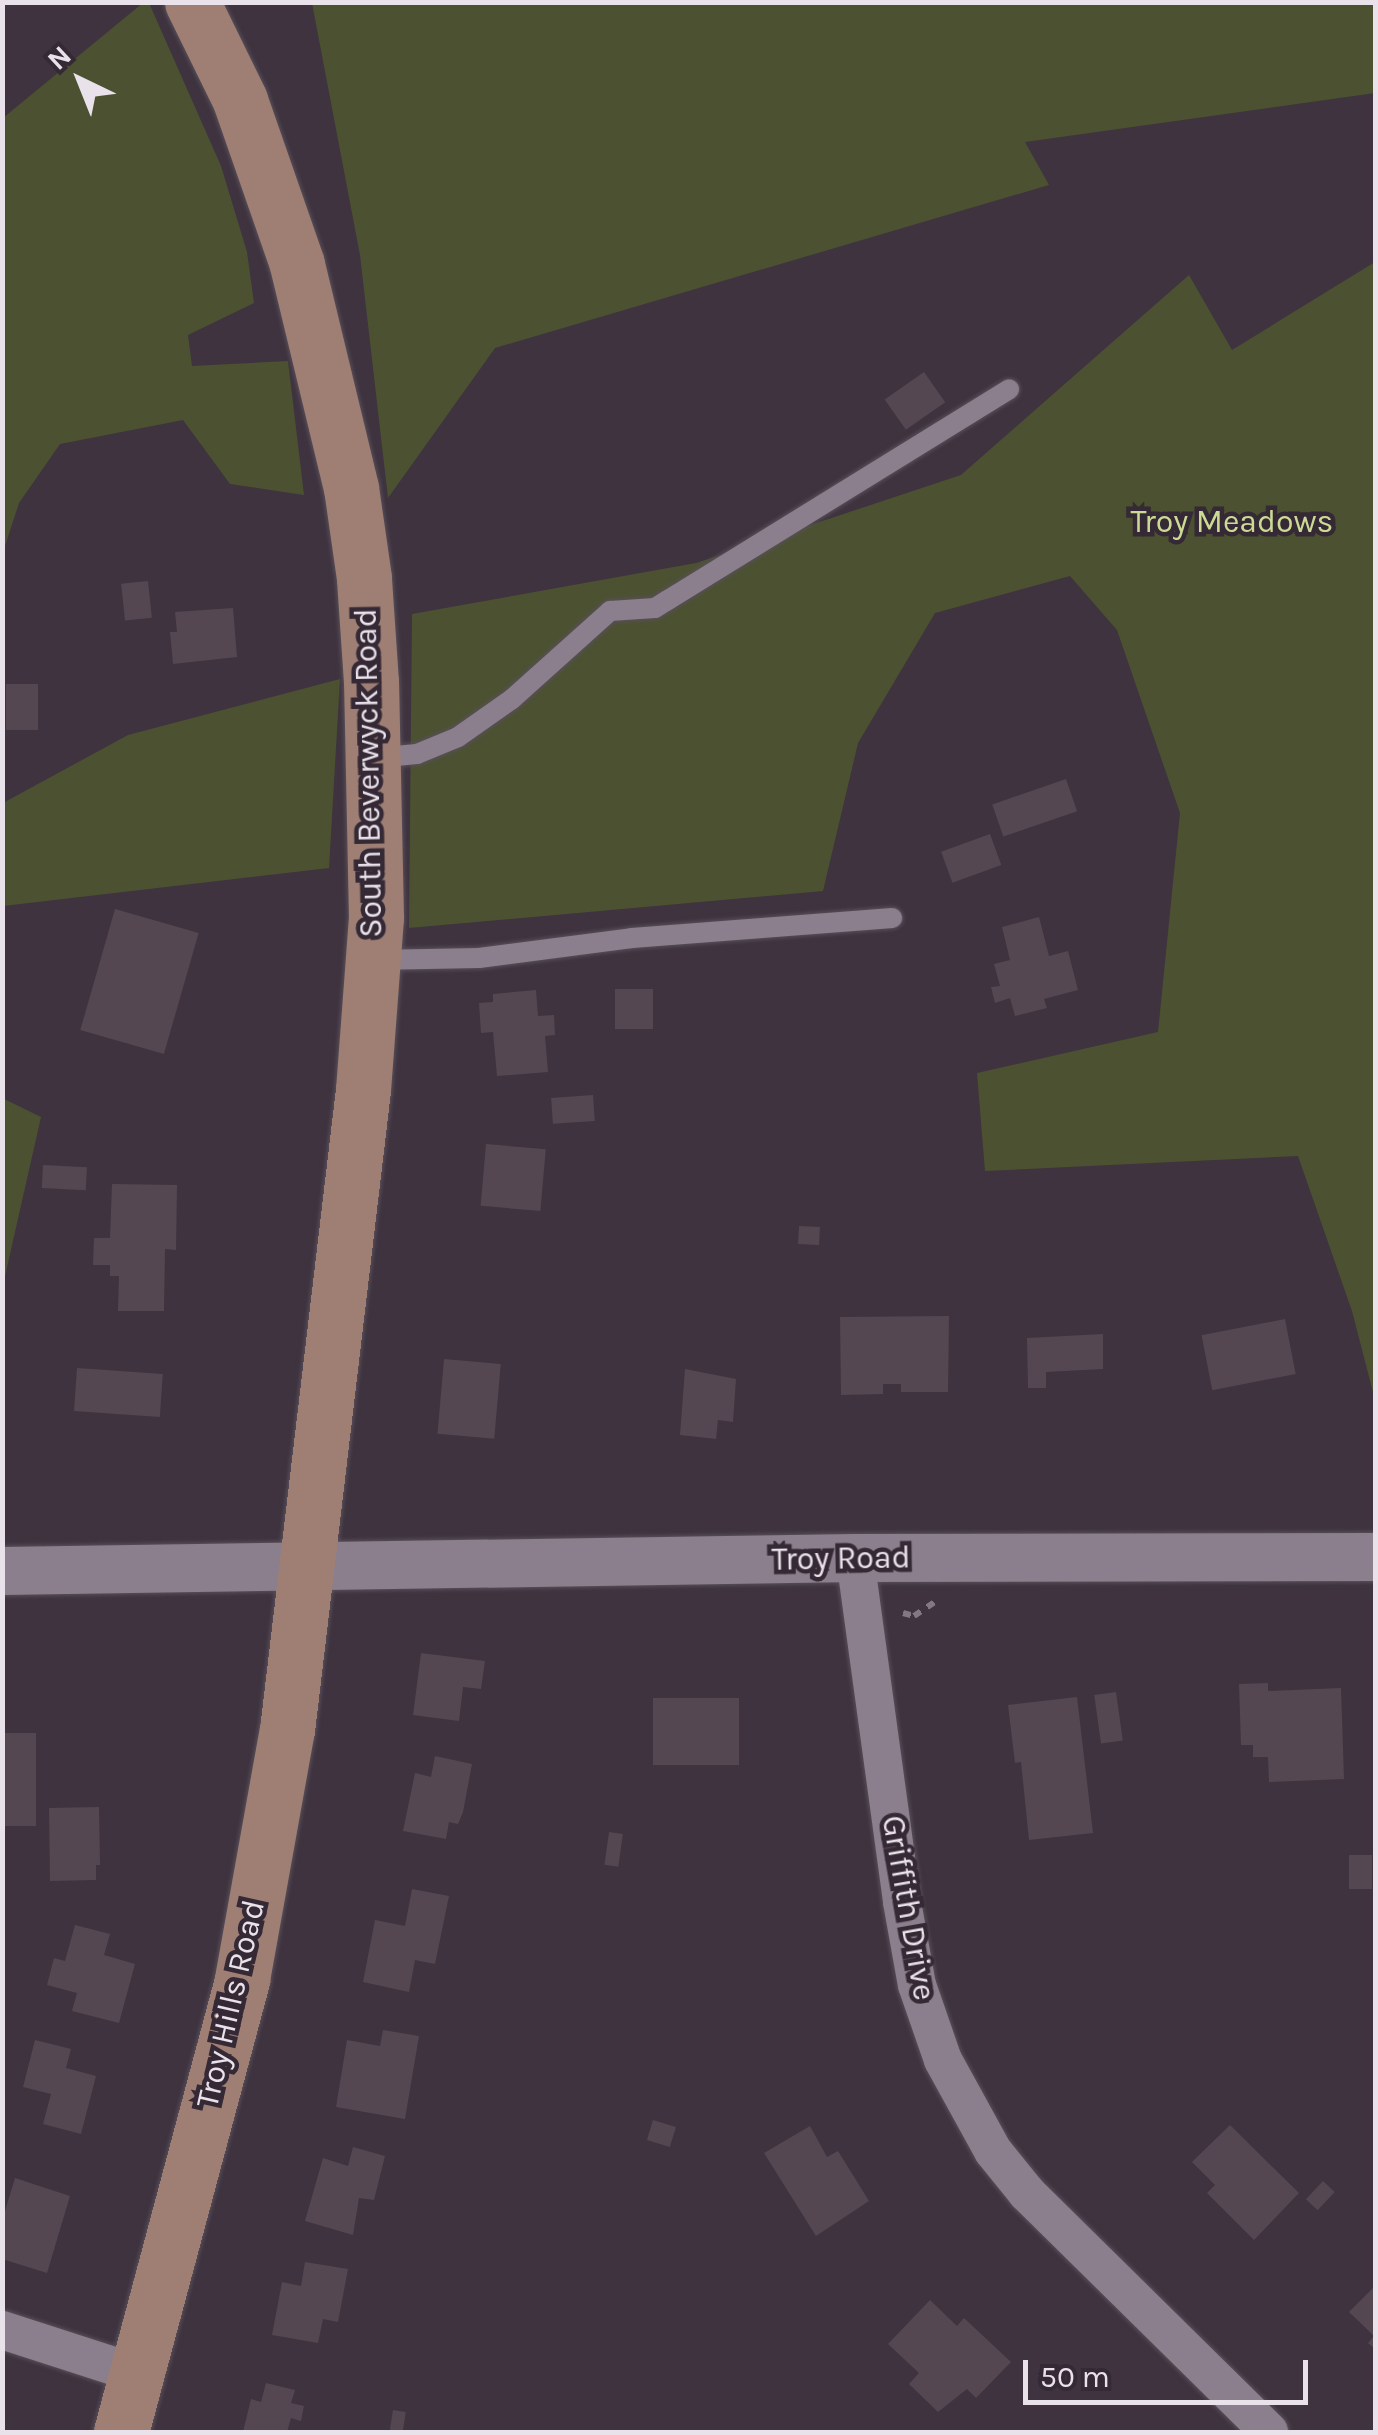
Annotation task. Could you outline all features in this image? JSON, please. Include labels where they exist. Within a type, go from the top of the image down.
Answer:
[{"type":"main road","name":"South Beverwyck Road","points":[[192,2],[240,100],[297,264],[350,488],[364,578],[372,758],[372,960],[363,1090],[306,1568]]},
{"type":"main road","name":"Troy Hills Road","points":[[121,2432],[242,1979],[286,1730],[306,1568]]},
{"type":"street","name":"Troy Road","points":[[2,1571],[856,1558],[1376,1558]]},
{"type":"street","name":"Griffith Drive","points":[[856,1558],[908,1935],[917,1985],[943,2060],[993,2151],[1027,2193],[1268,2432]]},
{"type":"street","points":[[2,2330],[135,2373]]},
{"type":"lane","points":[[372,758],[417,754],[458,737],[512,699],[610,612],[655,608],[1009,389]]},
{"type":"lane","points":[[372,960],[480,958],[632,938],[892,918]]},
{"type":"green space","points":[[144,2],[149,3],[221,166],[247,252],[254,303],[188,335],[192,366],[288,361],[304,495],[230,484],[183,420],[60,444],[19,503],[3,552],[3,118]]},
{"type":"green space","points":[[312,3],[1375,3],[1375,93],[1025,142],[1049,185],[495,348],[388,498],[360,255]]},
{"type":"green space","name":"Troy Meadows","points":[[1375,262],[1375,1400],[1352,1311],[1298,1156],[985,1171],[977,1073],[1158,1032],[1180,813],[1117,630],[1070,576],[935,613],[858,743],[823,891],[409,928],[412,614],[696,563],[961,475],[1189,275],[1232,350]]},
{"type":"green space","points":[[340,679],[329,868],[3,906],[3,803],[128,735]]},
{"type":"green space","points":[[2,1098],[41,1117],[3,1285],[2,1285]]},
{"type":"building","points":[[924,372],[945,402],[906,430],[885,400]]},
{"type":"building","points":[[148,581],[152,618],[125,621],[121,584]]},
{"type":"building","points":[[233,608],[237,657],[173,664],[170,632],[177,632],[175,612]]},
{"type":"building","points":[[6,684],[38,684],[38,730],[6,730]]},
{"type":"building","points":[[1066,779],[1077,811],[1003,837],[992,804]]},
{"type":"building","points":[[990,834],[1001,865],[952,883],[941,852]]},
{"type":"building","points":[[115,909],[199,933],[164,1054],[80,1030]]},
{"type":"building","points":[[1039,917],[1049,956],[1068,951],[1078,990],[1044,999],[1047,1008],[1015,1016],[1010,998],[995,1003],[991,987],[1000,986],[994,964],[1010,960],[1002,927]]},
{"type":"building","points":[[615,989],[653,989],[653,1029],[615,1029]]},
{"type":"building","points":[[536,990],[538,1016],[554,1015],[555,1035],[545,1036],[548,1072],[497,1076],[493,1032],[481,1033],[479,1003],[493,1002],[493,994]]},
{"type":"building","points":[[593,1095],[595,1121],[553,1124],[551,1098]]},
{"type":"building","points":[[486,1144],[546,1149],[540,1211],[481,1206]]},
{"type":"building","points":[[43,1165],[87,1167],[86,1190],[42,1188]]},
{"type":"building","points":[[112,1184],[177,1185],[176,1250],[165,1249],[164,1311],[118,1311],[119,1276],[110,1276],[110,1265],[93,1265],[94,1238],[110,1238]]},
{"type":"building","points":[[799,1226],[820,1227],[819,1245],[798,1244]]},
{"type":"building","points":[[949,1316],[948,1392],[901,1392],[901,1384],[883,1384],[883,1394],[841,1395],[840,1317]]},
{"type":"building","points":[[1285,1319],[1296,1374],[1212,1390],[1202,1335]]},
{"type":"building","points":[[1103,1334],[1103,1369],[1046,1372],[1046,1388],[1028,1388],[1027,1338]]},
{"type":"building","points":[[444,1359],[501,1364],[494,1439],[437,1434]]},
{"type":"building","points":[[77,1368],[163,1374],[160,1417],[74,1411]]},
{"type":"building","points":[[685,1369],[736,1379],[733,1422],[718,1420],[716,1439],[680,1435]]},
{"type":"building","points":[[421,1653],[485,1661],[481,1689],[463,1687],[459,1721],[413,1715]]},
{"type":"building","points":[[1268,1683],[1268,1691],[1341,1688],[1344,1779],[1269,1782],[1268,1757],[1253,1757],[1253,1745],[1241,1745],[1239,1684]]},
{"type":"building","points":[[1116,1692],[1123,1741],[1101,1744],[1094,1695]]},
{"type":"building","points":[[1077,1697],[1093,1833],[1029,1840],[1021,1762],[1015,1763],[1008,1705]]},
{"type":"building","points":[[653,1698],[739,1698],[739,1765],[653,1765]]},
{"type":"building","points":[[2,1733],[36,1733],[36,1826],[2,1826]]},
{"type":"building","points":[[435,1756],[472,1764],[463,1812],[458,1824],[449,1822],[446,1839],[403,1831],[415,1773],[431,1777]]},
{"type":"building","points":[[99,1807],[100,1865],[96,1865],[96,1880],[50,1881],[49,1808]]},
{"type":"building","points":[[609,1832],[623,1834],[618,1867],[604,1865]]},
{"type":"building","points":[[1349,1855],[1372,1855],[1372,1889],[1349,1889]]},
{"type":"building","points":[[412,1889],[449,1896],[435,1964],[415,1960],[409,1992],[363,1982],[375,1920],[405,1926]]},
{"type":"building","points":[[75,1925],[110,1934],[104,1955],[135,1964],[119,2023],[72,2011],[77,1993],[47,1985],[54,1958],[65,1961]]},
{"type":"building","points":[[383,2030],[419,2036],[405,2119],[336,2107],[347,2040],[380,2046]]},
{"type":"building","points":[[35,2040],[71,2049],[66,2068],[96,2076],[81,2134],[43,2124],[51,2094],[23,2087]]},
{"type":"building","points":[[653,2120],[676,2127],[670,2147],[647,2140]]},
{"type":"building","points":[[1230,2125],[1299,2193],[1254,2240],[1207,2193],[1215,2185],[1192,2162]]},
{"type":"building","points":[[810,2126],[827,2157],[838,2151],[869,2201],[816,2236],[764,2153]]},
{"type":"building","points":[[353,2147],[385,2156],[374,2200],[359,2198],[353,2235],[305,2221],[323,2158],[348,2166]]},
{"type":"building","points":[[15,2178],[70,2196],[47,2273],[2,2259],[2,2221]]},
{"type":"building","points":[[1323,2181],[1335,2192],[1318,2210],[1306,2199]]},
{"type":"building","points":[[305,2262],[348,2269],[338,2322],[323,2319],[318,2343],[272,2335],[282,2282],[301,2286]]},
{"type":"building","points":[[1376,2285],[1376,2350],[1368,2343],[1374,2336],[1349,2312]]},
{"type":"building","points":[[930,2300],[957,2326],[964,2318],[1011,2362],[976,2398],[967,2389],[938,2412],[909,2384],[919,2373],[888,2344]]},
{"type":"building","points":[[266,2383],[295,2390],[291,2403],[304,2406],[301,2421],[291,2418],[287,2432],[243,2432],[251,2399],[261,2402]]},
{"type":"building","points":[[393,2410],[406,2412],[403,2432],[390,2430]]}]
